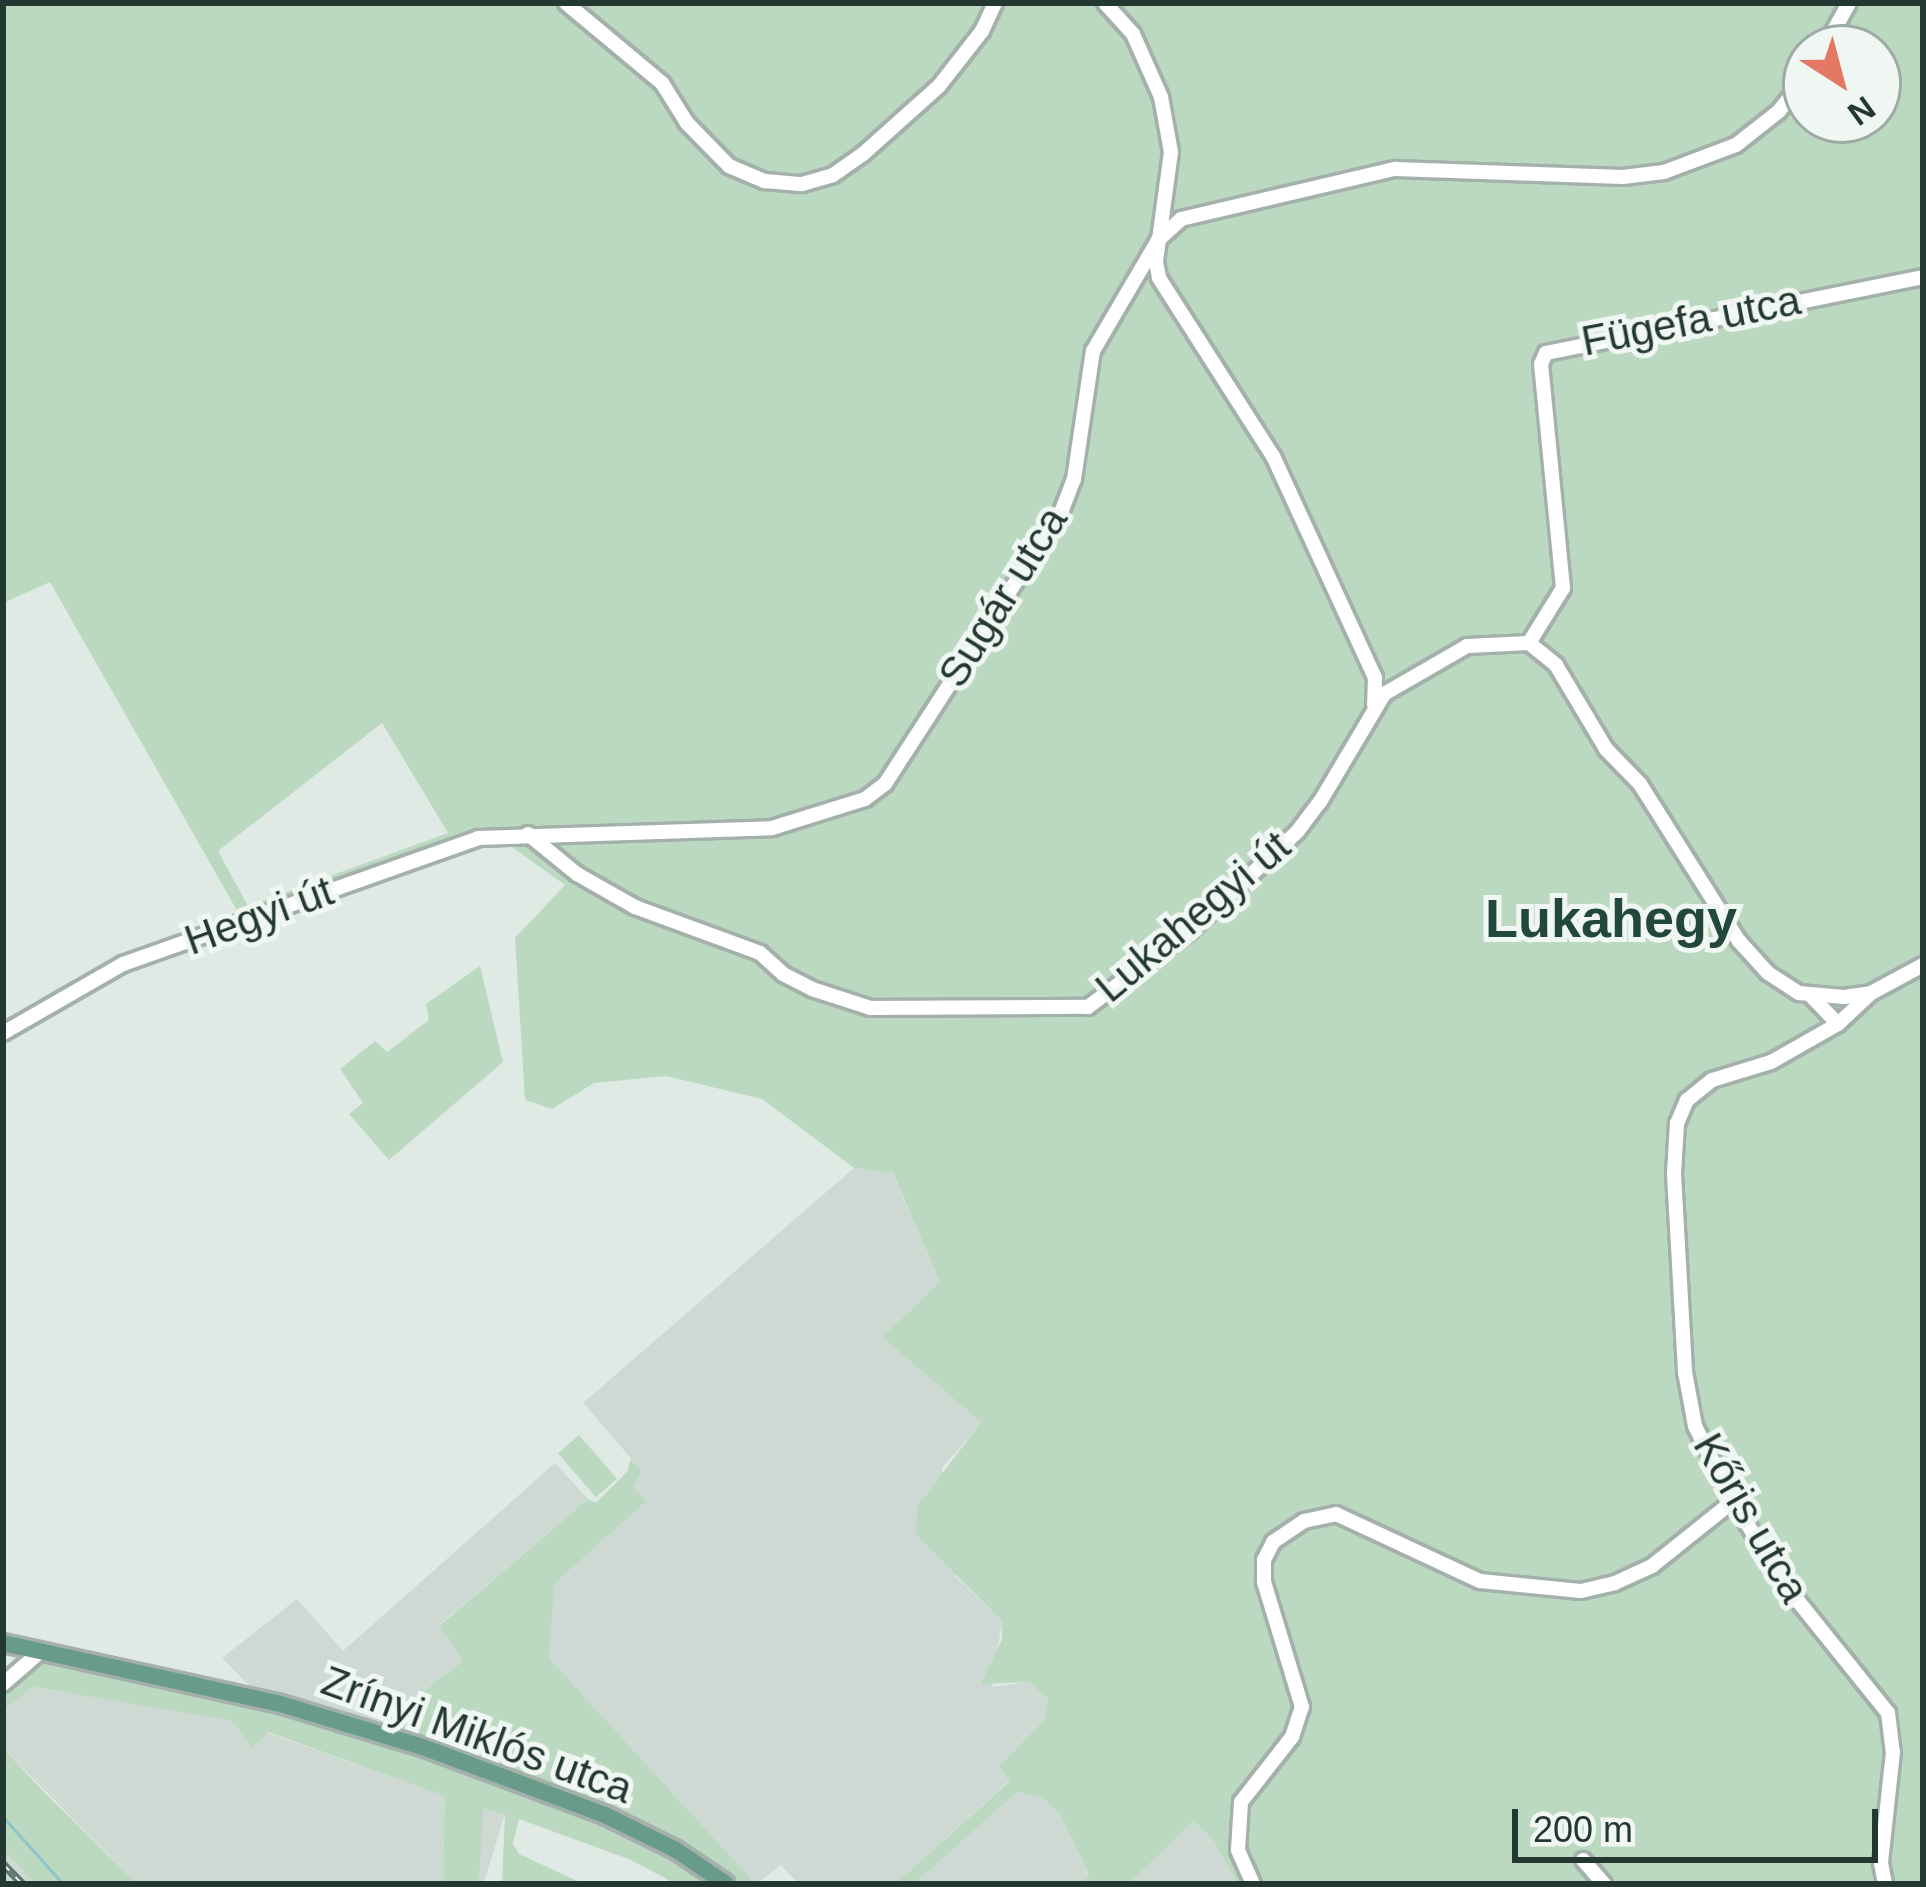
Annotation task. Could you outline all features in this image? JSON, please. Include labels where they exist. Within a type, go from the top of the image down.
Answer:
[{"type":"main road","name":"Zrínyi Miklós utca","points":[[3,1643],[191,1684],[377,1732],[546,1791],[654,1838],[726,1884]]},
{"type":"street","points":[[566,3],[662,83],[687,123],[729,166],[765,181],[802,184],[833,175],[863,154],[939,86],[982,31],[996,3]]},
{"type":"street","points":[[1105,3],[1133,34],[1160,97],[1171,152],[1158,240],[1159,278],[1244,403],[1273,457],[1375,678],[1375,705]]},
{"type":"street","name":"Sugár utca","points":[[528,833],[772,828],[838,811],[885,784],[1062,510],[1074,479],[1093,351],[1158,240],[1181,219],[1220,206],[1395,169],[1623,177],[1664,172],[1736,145],[1782,107]]},
{"type":"street","name":"Fügefa utca","points":[[1529,643],[1563,588],[1540,364],[1546,352],[1923,277]]},
{"type":"street","points":[[1529,643],[1556,665],[1606,749],[1640,784],[1748,953],[1784,985],[1812,997],[1838,1024],[1871,993],[1923,965]]},
{"type":"street","name":"Lukahegyi út","points":[[528,833],[577,874],[635,907],[760,953],[797,982],[871,1008],[1088,1007],[1130,980],[1297,832],[1320,802],[1375,705],[1397,686],[1467,646],[1529,643]]},
{"type":"street","points":[[1375,678],[1397,686]]},
{"type":"street","name":"Hegyi út","points":[[3,1034],[123,964],[446,848],[528,833]]},
{"type":"street","points":[[1812,997],[1871,993]]},
{"type":"street","name":"Kőris utca","points":[[1838,1024],[1772,1062],[1712,1080],[1687,1100],[1677,1123],[1674,1174],[1685,1372],[1695,1426],[1733,1501],[1786,1586],[1888,1714],[1893,1752],[1881,1863],[1885,1884]]},
{"type":"street","points":[[1253,1884],[1238,1850],[1241,1802],[1292,1737],[1302,1707],[1266,1595],[1264,1560],[1274,1542],[1304,1521],[1336,1514],[1480,1581],[1581,1591],[1616,1583],[1652,1566],[1733,1501]]},
{"type":"street","points":[[3,1684],[40,1652]]},
{"type":"street","points":[[1583,1860],[1604,1884]]},
{"type":"shaded area","points":[[854,1168],[892,1172],[940,1282],[882,1337],[982,1422],[942,1468],[955,1576],[1002,1621],[992,1687],[1029,1682],[1048,1699],[1044,1720],[999,1766],[1010,1780],[895,1884],[799,1884],[781,1865],[756,1884],[549,1658],[550,1605],[554,1584],[646,1502],[632,1487],[642,1471],[583,1403]]},
{"type":"shaded area","points":[[555,1463],[588,1499],[439,1625],[463,1661],[374,1728],[257,1693],[222,1658],[297,1599],[343,1651]]},
{"type":"shaded area","points":[[32,1687],[234,1721],[446,1796],[443,1884],[137,1884],[3,1748],[3,1710]]},
{"type":"shaded area","points":[[1017,1792],[1044,1799],[1060,1814],[1089,1876],[1081,1884],[914,1884]]},
{"type":"shaded area","points":[[482,1807],[505,1814],[484,1884],[459,1881]]},
{"type":"shaded area","points":[[1194,1820],[1213,1840],[1238,1884],[1128,1884]]},
{"type":"shaded area","points":[[3,1850],[36,1884],[3,1884]]},
{"type":"green space","points":[[3,3],[1923,3],[1923,1884],[1238,1884],[1213,1840],[1194,1821],[1128,1884],[1081,1884],[1089,1875],[1060,1814],[1044,1799],[1017,1792],[914,1884],[895,1884],[1010,1781],[999,1766],[1044,1720],[1048,1699],[1029,1682],[981,1684],[1002,1640],[1002,1621],[916,1535],[917,1507],[981,1422],[882,1337],[940,1282],[893,1173],[854,1168],[762,1099],[666,1076],[594,1083],[552,1109],[525,1100],[515,938],[565,885],[502,840],[239,914],[50,582],[3,603]],"holes":[[[382,723],[448,833],[248,906],[218,851]]]},
{"type":"green space","points":[[480,966],[503,1062],[389,1160],[349,1114],[363,1103],[340,1069],[375,1041],[387,1052],[429,1020],[426,1004]]},
{"type":"green space","points":[[579,1435],[617,1479],[596,1497],[558,1453]]},
{"type":"green space","points":[[631,1459],[642,1471],[633,1487],[646,1502],[554,1584],[549,1658],[756,1884],[676,1884],[631,1860],[519,1819],[513,1844],[519,1854],[584,1884],[502,1884],[505,1815],[483,1808],[479,1884],[443,1884],[445,1796],[268,1732],[252,1747],[232,1721],[33,1687],[3,1710],[3,1676],[36,1652],[375,1728],[463,1661],[439,1626],[588,1499],[596,1503],[627,1472]]},
{"type":"green space","points":[[3,1748],[137,1884],[36,1884],[3,1850]]},
{"type":"waterway","points":[[3,1817],[63,1884]]},
{"type":"railway","points":[[3,1864],[22,1884]]},
{"type":"district","name":"Lukahegy","points":[[1611,918]]}]
